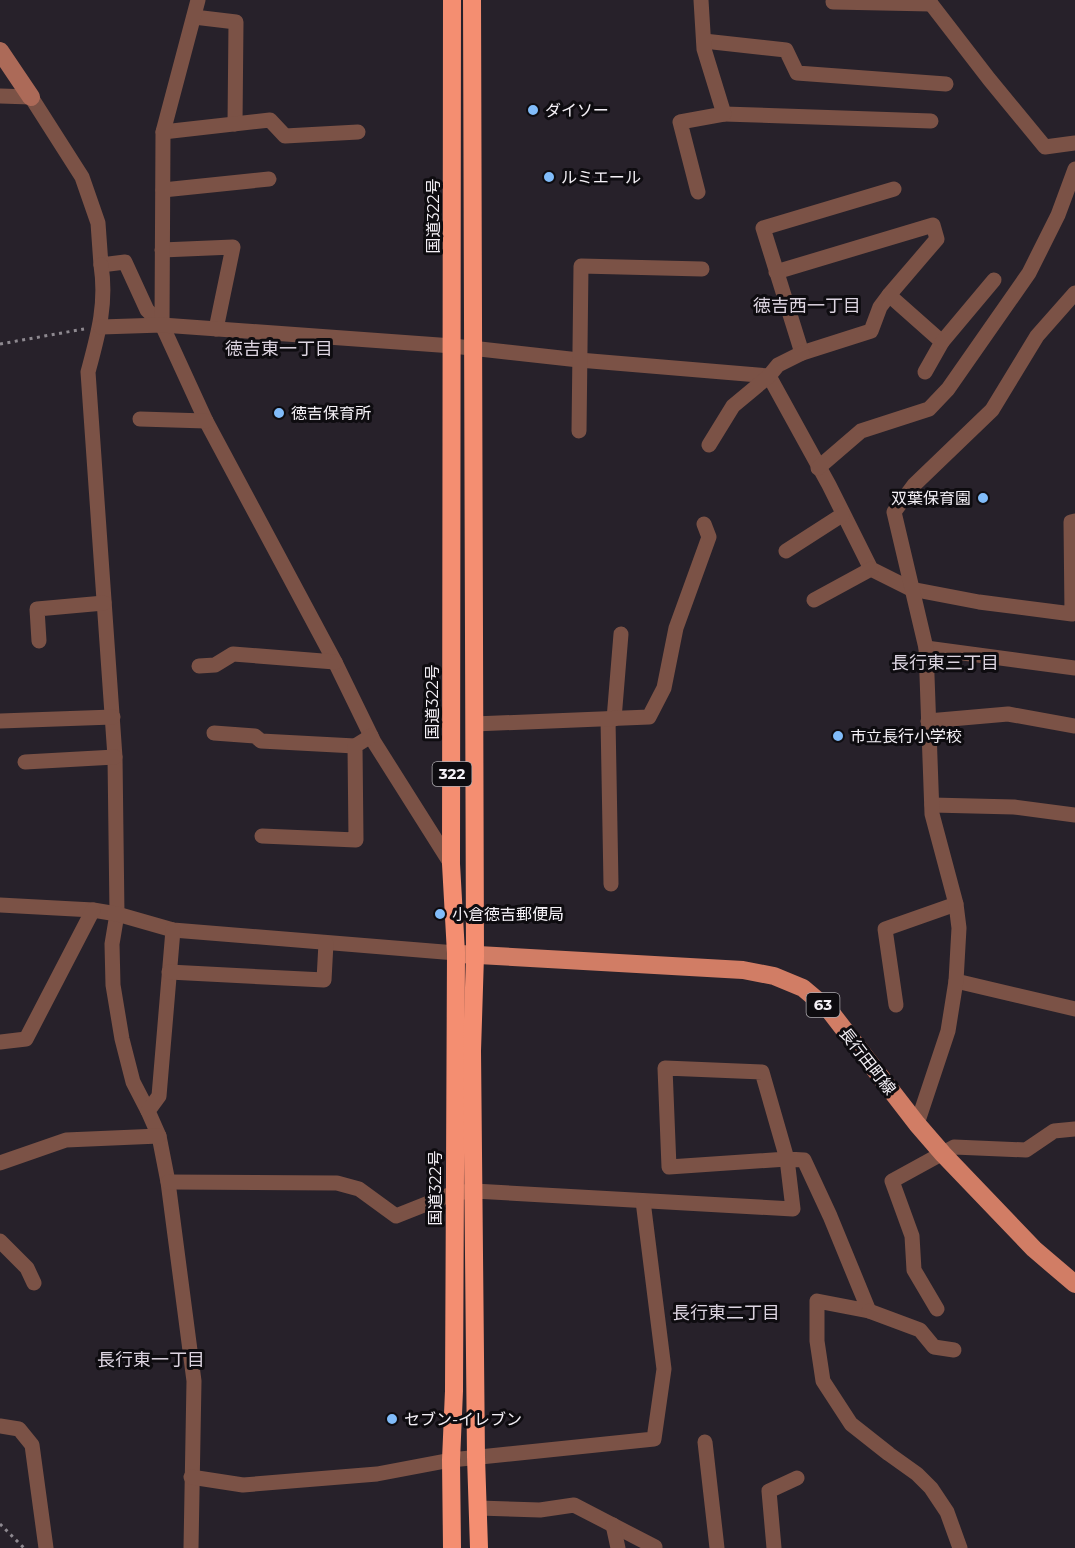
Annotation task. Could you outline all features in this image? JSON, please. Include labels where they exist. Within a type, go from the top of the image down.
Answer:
[{"type":"highway","name":"国道322号","points":[[452,0],[451,864],[456,953],[452,1548]]},
{"type":"highway","name":"322","points":[[472,0],[475,956],[472,1051],[479,1548]]},
{"type":"main road","name":"長行田町線","points":[[456,953],[475,956],[743,970],[774,976],[802,988],[829,1010],[917,1124],[944,1154],[1034,1249],[1075,1284]]},
{"type":"street","points":[[162,325],[163,132],[198,0]]},
{"type":"street","points":[[701,0],[704,49],[724,114]]},
{"type":"street","points":[[833,2],[930,2],[989,80],[1045,147],[1075,144]]},
{"type":"street","points":[[194,17],[236,22],[235,124]]},
{"type":"street","points":[[704,41],[786,50],[797,73],[946,84]]},
{"type":"street","points":[[0,51],[82,177],[98,223],[104,281],[101,327],[88,372],[116,757],[117,914],[112,944],[115,996],[122,1039],[133,1082],[159,1136],[168,1182],[194,1381],[191,1548]]},
{"type":"street","points":[[0,96],[31,97]]},
{"type":"street","points":[[698,192],[680,122],[724,114],[931,121]]},
{"type":"street","points":[[163,132],[270,120],[285,136],[358,132]]},
{"type":"street","points":[[818,468],[861,431],[929,409],[948,389],[1029,273],[1058,215],[1075,169]]},
{"type":"street","points":[[163,190],[269,179]]},
{"type":"street","points":[[801,353],[763,228],[894,189]]},
{"type":"street","points":[[710,445],[734,406],[769,376],[778,365],[801,353],[871,331],[880,307],[937,239],[933,225],[776,272]]},
{"type":"street","points":[[162,250],[233,247],[216,329]]},
{"type":"street","points":[[101,265],[125,262],[147,310],[162,325],[206,420],[335,662],[371,736],[451,864]]},
{"type":"street","points":[[579,431],[580,266],[702,269]]},
{"type":"street","points":[[926,372],[942,342],[994,280]]},
{"type":"street","points":[[917,1124],[948,1031],[956,981],[959,928],[956,904],[932,814],[926,648],[894,512],[914,485],[992,410],[1037,336],[1075,293]]},
{"type":"street","points":[[889,295],[942,342]]},
{"type":"street","points":[[101,327],[162,325],[453,346],[579,360],[769,376]]},
{"type":"street","points":[[769,376],[829,485],[871,569],[911,589],[979,602],[1072,614],[1071,522],[1075,521]]},
{"type":"street","points":[[140,418],[206,420]]},
{"type":"street","points":[[786,551],[842,515]]},
{"type":"street","points":[[474,724],[649,717],[664,688],[676,628],[709,537],[704,524]]},
{"type":"street","points":[[814,600],[871,569]]},
{"type":"street","points":[[39,641],[37,609],[104,603]]},
{"type":"street","points":[[611,884],[611,719],[621,634]]},
{"type":"street","points":[[926,648],[1075,668]]},
{"type":"street","points":[[199,666],[215,665],[233,654],[335,662]]},
{"type":"street","points":[[928,721],[1008,714],[1075,726]]},
{"type":"street","points":[[0,721],[113,717]]},
{"type":"street","points":[[214,733],[255,736],[261,741],[356,746],[371,736]]},
{"type":"street","points":[[262,836],[356,840],[356,746]]},
{"type":"street","points":[[25,762],[116,757]]},
{"type":"street","points":[[932,806],[1014,807],[1075,815]]},
{"type":"street","points":[[896,1005],[885,929],[956,904]]},
{"type":"street","points":[[0,905],[93,910],[117,914],[174,930],[456,953]]},
{"type":"street","points":[[0,1042],[26,1039],[93,910]]},
{"type":"street","points":[[148,1111],[159,1096],[174,930]]},
{"type":"street","points":[[170,972],[324,980],[326,943]]},
{"type":"street","points":[[956,981],[1075,1009]]},
{"type":"street","points":[[168,1182],[337,1183],[359,1189],[396,1216],[454,1193],[474,1191],[793,1209],[787,1159],[762,1072],[665,1068],[669,1167],[787,1159],[804,1160],[869,1311]]},
{"type":"street","points":[[937,1309],[914,1270],[912,1236],[892,1181],[954,1147],[1026,1150],[1054,1131],[1075,1129]]},
{"type":"street","points":[[0,1163],[66,1140],[159,1136]]},
{"type":"street","points":[[191,1478],[243,1485],[377,1474],[451,1460],[654,1439],[664,1369],[643,1201]]},
{"type":"street","points":[[0,1241],[27,1268],[34,1283]]},
{"type":"street","points":[[954,1350],[934,1347],[920,1330],[869,1311],[817,1301],[817,1341],[824,1381],[851,1424],[917,1474],[931,1488],[946,1512],[960,1548]]},
{"type":"street","points":[[0,1426],[19,1429],[32,1445],[46,1548]]},
{"type":"street","points":[[705,1442],[717,1548]]},
{"type":"street","points":[[774,1548],[769,1491],[797,1478]]},
{"type":"street","points":[[478,1508],[540,1510],[574,1506],[655,1547]]},
{"type":"street","points":[[613,1525],[618,1548]]},
{"type":"path","points":[[0,344],[101,327]]},
{"type":"path","points":[[0,1524],[24,1548]]},
{"type":"place","name":"ダイソー","points":[[533,110]]},
{"type":"place","name":"ルミエール","points":[[549,177]]},
{"type":"place","name":"徳吉保育所","points":[[279,413]]},
{"type":"place","name":"双葉保育園","points":[[983,498]]},
{"type":"place","name":"市立長行小学校","points":[[838,736]]},
{"type":"place","name":"小倉徳吉郵便局","points":[[440,914]]},
{"type":"place","name":"セブン-イレブン","points":[[392,1419]]},
{"type":"district","name":"徳吉西一丁目","points":[[807,306]]},
{"type":"district","name":"徳吉東一丁目","points":[[279,349]]},
{"type":"district","name":"長行東三丁目","points":[[945,663]]},
{"type":"district","name":"長行東二丁目","points":[[726,1313]]},
{"type":"district","name":"長行東一丁目","points":[[151,1360]]}]
